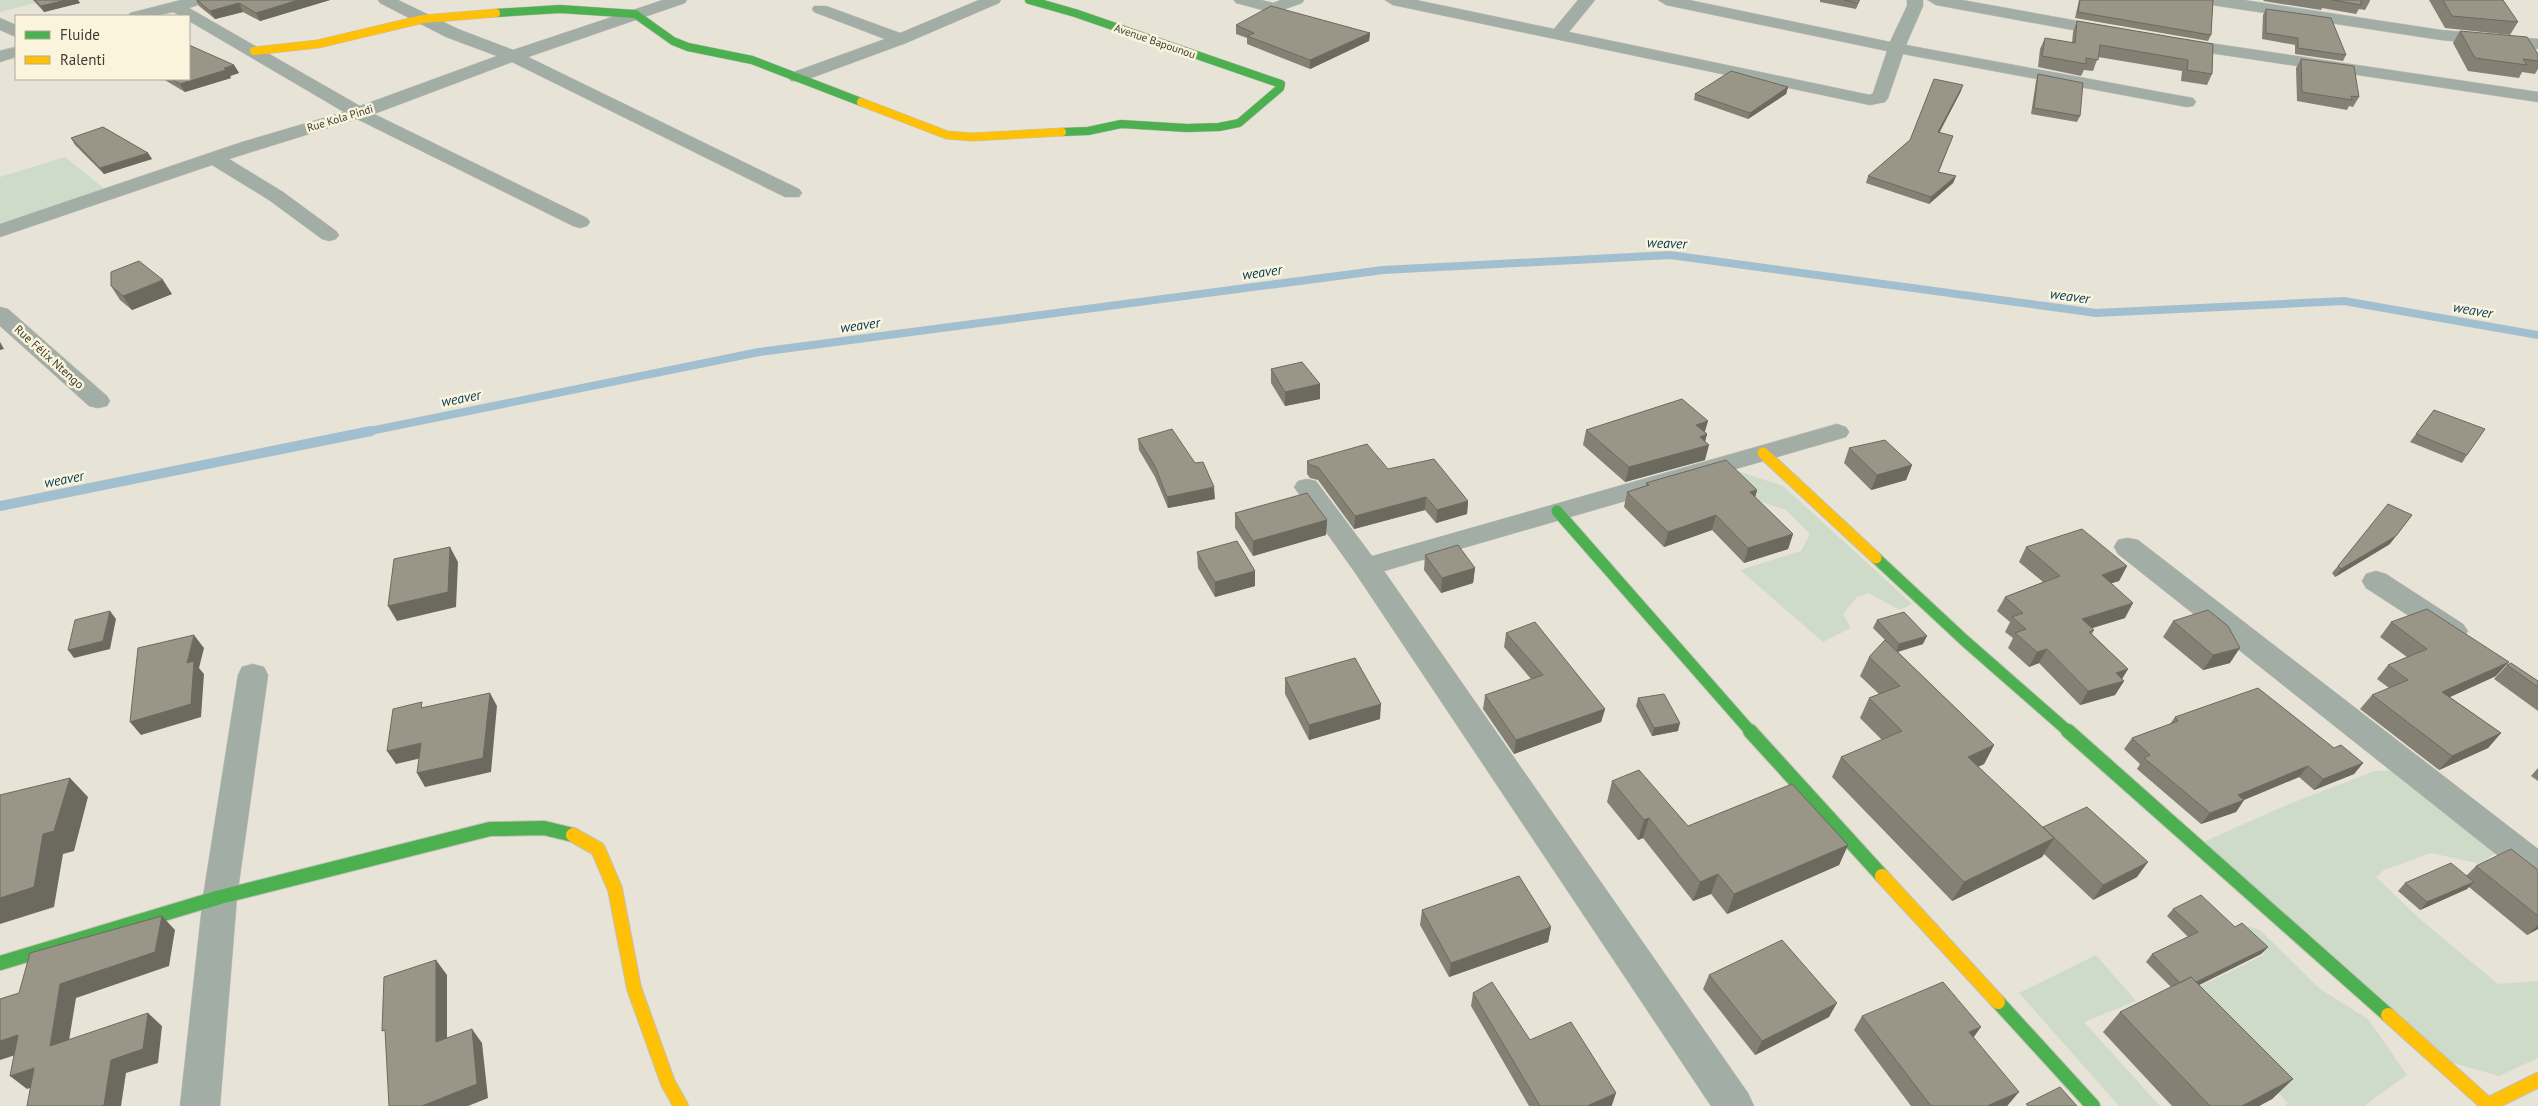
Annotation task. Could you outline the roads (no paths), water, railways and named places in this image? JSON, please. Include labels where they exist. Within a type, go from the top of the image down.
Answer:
[{"type":"street","points":[[140,15],[198,0]]},
{"type":"street","points":[[386,0],[452,32],[513,56],[792,193]]},
{"type":"street","name":"Rue Kola Pindi","points":[[0,231],[214,158],[360,113],[513,56],[679,0]]},
{"type":"street","points":[[254,52],[302,47],[425,19],[560,9],[635,14],[673,41],[688,47],[752,60],[797,77],[900,39],[993,0]]},
{"type":"street","name":"Avenue Bapounou","points":[[797,77],[947,135],[972,137],[1088,131],[1121,124],[1187,128],[1219,126],[1239,122],[1280,88],[1281,84],[1075,13],[1029,0]]},
{"type":"street","points":[[1242,0],[1274,8],[1296,0]]},
{"type":"street","points":[[1393,0],[1870,100],[1879,98],[1882,93],[1896,48],[1915,6],[1915,0]]},
{"type":"street","points":[[1557,35],[1587,0]]},
{"type":"street","points":[[1666,0],[1896,48],[2187,102]]},
{"type":"street","points":[[1936,0],[2132,35]]},
{"type":"street","points":[[2212,0],[2254,3],[2441,34],[2538,44]]},
{"type":"street","points":[[175,6],[360,113],[580,222]]},
{"type":"street","points":[[820,9],[900,39]]},
{"type":"street","points":[[0,23],[15,31]]},
{"type":"street","points":[[2159,40],[2538,97]]},
{"type":"street","points":[[0,57],[15,52]]},
{"type":"street","points":[[214,158],[276,196],[329,235]]},
{"type":"street","name":"Rue Félix Ntengo","points":[[0,314],[98,401]]},
{"type":"street","points":[[1366,567],[1837,432]]},
{"type":"street","points":[[1763,453],[1964,640],[2199,845],[2488,1106],[2538,1080]]},
{"type":"street","points":[[1307,487],[1366,567],[1734,1106]]},
{"type":"street","points":[[1557,511],[1765,748],[2094,1106]]},
{"type":"street","points":[[2128,547],[2538,868]]},
{"type":"street","points":[[2376,581],[2473,644]]},
{"type":"street","points":[[200,1106],[220,897],[253,675]]},
{"type":"street","points":[[0,963],[220,897],[490,829],[533,828],[567,832],[598,849],[615,889],[634,988],[668,1084],[681,1106]]},
{"type":"waterway","name":"weaver","points":[[365,432],[759,352],[1383,270],[1670,255],[2096,313],[2344,301],[2538,335]]},
{"type":"waterway","name":"weaver","points":[[0,506],[371,431]]}]
